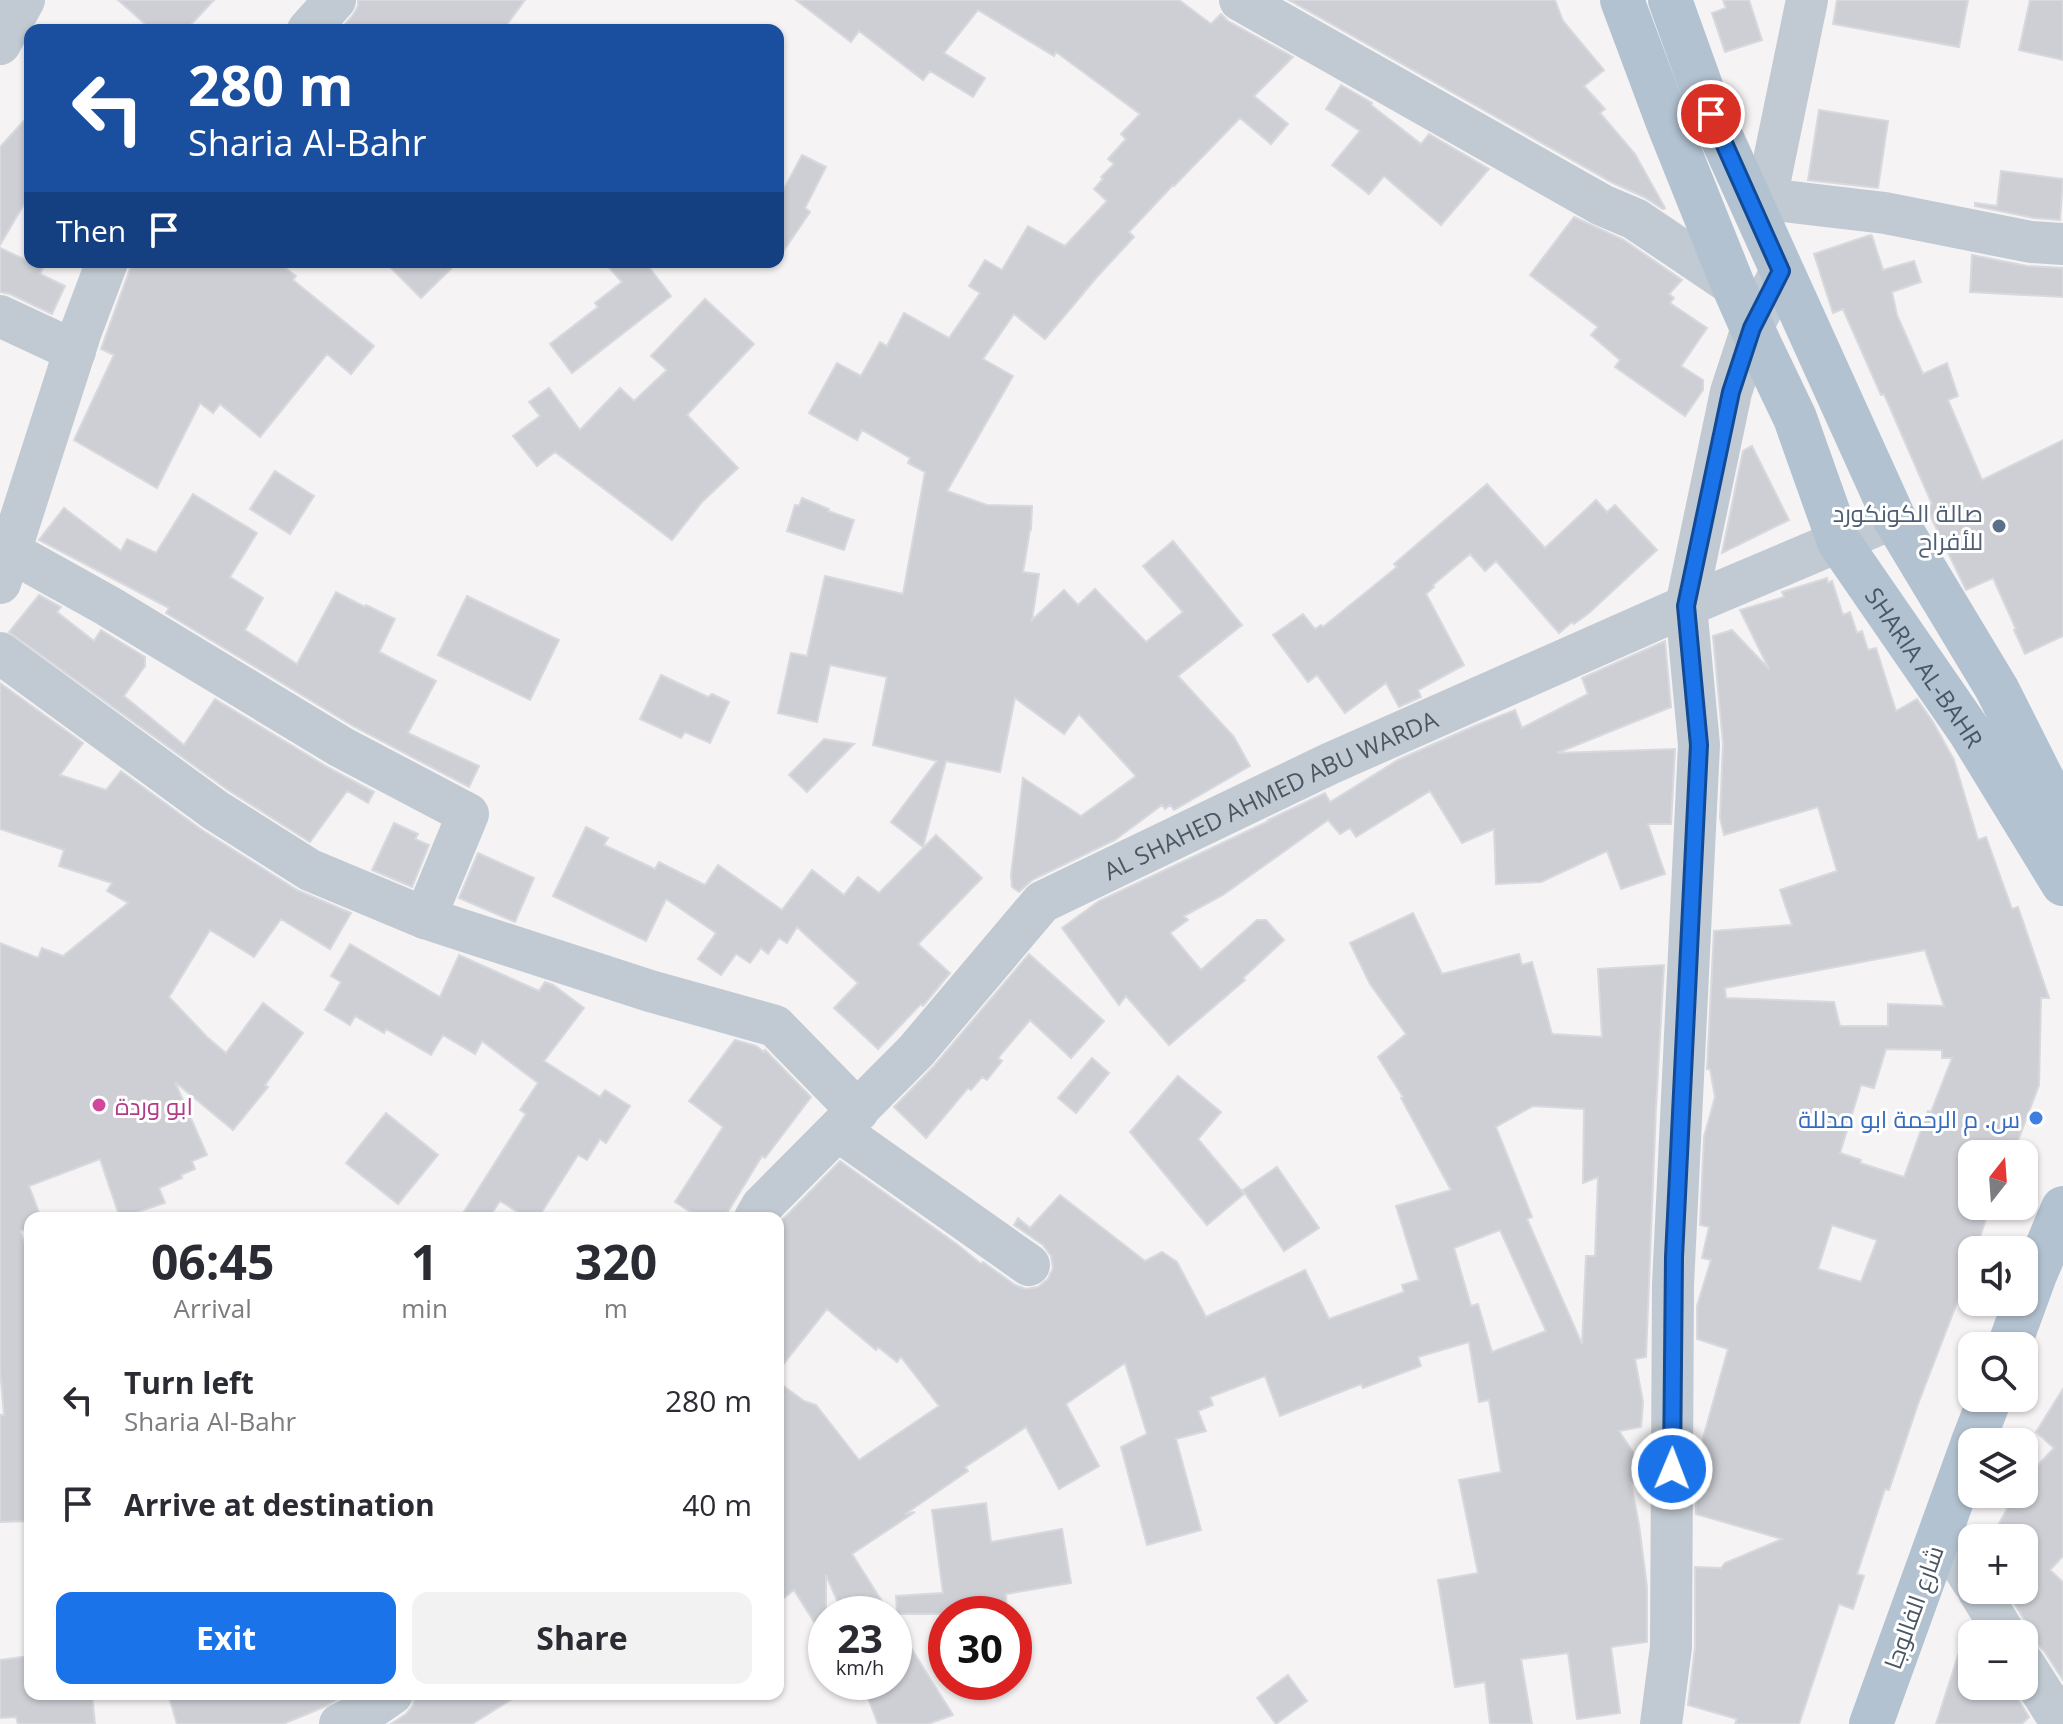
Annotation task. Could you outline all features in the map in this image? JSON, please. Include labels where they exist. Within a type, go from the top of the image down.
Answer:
[{"type":"main road","name":"SHARIA AL-BAHR","points":[[1622,0],[1733,285],[1795,418],[1839,542],[1970,732],[2063,884]]},
{"type":"main road","name":"SHARIA AL-BAHR","points":[[1670,0],[1711,114],[1758,200],[1781,271],[1894,518],[1997,689],[2063,820]]},
{"type":"main road","points":[[2014,1332],[2063,1208]]},
{"type":"main road","name":"شارع الفالوجا","points":[[1871,1724],[1958,1485]]},
{"type":"street","points":[[0,44],[24,0]]},
{"type":"street","points":[[313,24],[335,0]]},
{"type":"street","points":[[1240,0],[1602,205],[1635,219],[1733,285]]},
{"type":"street","points":[[1807,0],[1758,200],[1885,213],[2031,242],[2063,244]]},
{"type":"street","points":[[105,268],[5,568],[108,606],[341,747],[468,814],[425,918]]},
{"type":"street","points":[[1661,1724],[1671,1647],[1673,1285],[1699,745],[1686,606],[1731,392],[1752,328],[1781,271]]},
{"type":"street","points":[[0,316],[78,341]]},
{"type":"street","name":"AL SHAHED AHMED ABU WARDA","points":[[758,1212],[916,1051],[1042,902],[1329,764],[1894,518]]},
{"type":"street","points":[[0,653],[215,810],[310,870],[425,918],[650,991],[775,1026],[849,1121],[1029,1265]]},
{"type":"street","points":[[1941,1531],[1958,1558]]},
{"type":"street","points":[[2038,1686],[2062,1724]]},
{"type":"street","points":[[340,1724],[383,1700]]},
{"type":"building","points":[[118,0],[214,0],[192,24],[145,24]]},
{"type":"building","points":[[358,0],[525,0],[507,24],[345,24],[358,6]]},
{"type":"building","points":[[796,0],[1179,0],[1211,24],[1221,14],[1228,21],[1293,57],[1254,96],[1288,124],[1271,144],[1240,118],[1129,232],[1134,237],[1045,339],[1014,314],[983,359],[1013,376],[947,491],[987,505],[1032,506],[1023,572],[1039,574],[1032,620],[1064,590],[1078,605],[1095,589],[1146,642],[1183,612],[1143,566],[1173,541],[1242,625],[1178,676],[1234,737],[1250,766],[1174,810],[1170,805],[1165,809],[1162,805],[1115,840],[1032,880],[1019,892],[1012,887],[1011,875],[1023,778],[1081,816],[1136,776],[1079,714],[1064,734],[1015,698],[1000,772],[946,761],[923,847],[891,822],[937,761],[873,745],[887,677],[830,665],[817,722],[778,713],[791,653],[807,656],[825,576],[903,594],[925,472],[908,463],[910,458],[862,430],[857,440],[809,413],[837,363],[861,376],[880,342],[887,346],[904,313],[949,338],[980,293],[969,286],[985,260],[1002,270],[1028,226],[1065,246],[1107,201],[1094,189],[1114,164],[1108,159],[1126,139],[1121,134],[1140,114],[1056,52],[1054,56],[978,10],[944,53],[985,78],[973,97],[930,71],[923,80],[859,31],[851,42]]},
{"type":"building","points":[[1289,0],[1555,0],[1563,21],[1604,70],[1584,86],[1605,109],[1600,113],[1635,154],[1665,208],[1613,183]]},
{"type":"building","points":[[1723,0],[1749,0],[1762,40],[1725,52],[1712,13],[1726,8]]},
{"type":"building","points":[[1837,0],[1968,0],[1959,47],[1833,24]]},
{"type":"building","points":[[2030,0],[2063,0],[2063,60],[2019,50]]},
{"type":"building","points":[[1341,85],[1372,103],[1421,144],[1429,134],[1489,169],[1441,225],[1384,176],[1369,194],[1332,165],[1360,131],[1326,109]]},
{"type":"building","points":[[1819,110],[1888,121],[1878,188],[1808,180]]},
{"type":"building","points":[[24,121],[24,204],[0,245],[0,147]]},
{"type":"building","points":[[802,155],[826,167],[805,208],[810,212],[784,250],[784,189]]},
{"type":"building","points":[[2001,171],[2063,179],[2060,220],[1975,206],[1975,203],[1997,206]]},
{"type":"building","points":[[1574,217],[1624,240],[1682,280],[1669,294],[1674,298],[1670,303],[1707,328],[1681,366],[1703,380],[1703,390],[1685,416],[1615,367],[1620,360],[1591,335],[1598,327],[1530,275]]},
{"type":"building","points":[[1870,235],[1883,270],[1914,261],[1921,282],[1892,292],[1897,315],[1923,374],[1947,363],[1958,396],[1948,400],[1982,480],[2063,440],[2063,636],[2025,654],[1993,578],[1966,590],[1926,507],[1932,504],[1884,394],[1881,395],[1843,309],[1833,313],[1814,254]]},
{"type":"building","points":[[0,248],[24,259],[24,268],[43,268],[40,274],[65,286],[52,314],[0,292]]},
{"type":"building","points":[[1972,255],[2027,266],[2063,268],[2063,297],[1970,292]]},
{"type":"building","points":[[285,268],[296,276],[293,280],[374,346],[351,374],[327,354],[260,437],[220,404],[213,413],[200,403],[157,488],[74,440],[114,355],[101,349],[130,269]]},
{"type":"building","points":[[391,268],[452,268],[421,298]]},
{"type":"building","points":[[609,268],[650,268],[671,296],[572,373],[550,344],[598,307],[595,303],[622,282]]},
{"type":"building","points":[[705,299],[754,344],[687,415],[738,468],[702,502],[672,540],[555,452],[537,466],[513,436],[540,416],[529,402],[549,388],[580,430],[620,388],[634,401],[667,370],[651,356]]},
{"type":"building","points":[[1752,446],[1789,520],[1722,553],[1743,451]]},
{"type":"building","points":[[275,471],[314,496],[290,534],[250,509]]},
{"type":"building","points":[[1487,484],[1545,548],[1596,500],[1607,512],[1615,505],[1657,550],[1589,613],[1559,633],[1496,561],[1485,571],[1470,554],[1426,594],[1464,665],[1418,690],[1421,697],[1399,707],[1386,683],[1345,713],[1317,675],[1308,682],[1273,635],[1303,614],[1315,629],[1321,625],[1323,627],[1397,567],[1394,564]]},
{"type":"building","points":[[193,494],[257,533],[230,577],[263,598],[245,630],[297,664],[336,592],[395,619],[379,652],[436,681],[408,733],[479,766],[469,787],[353,726],[166,613],[169,608],[39,540],[64,508],[121,551],[127,539],[156,553]]},
{"type":"building","points":[[802,498],[854,520],[844,550],[787,531],[795,505],[799,506]]},
{"type":"building","points":[[1827,578],[1828,583],[1832,581],[1843,615],[1850,612],[1857,633],[1862,631],[1868,650],[1876,648],[1896,711],[1917,699],[1933,722],[1954,760],[1978,840],[1986,837],[2012,909],[2018,907],[2049,998],[2041,998],[2039,1085],[2018,1140],[1958,1140],[1958,1220],[1986,1220],[1980,1236],[1958,1236],[1958,1300],[1889,1490],[1885,1489],[1857,1574],[1864,1576],[1853,1609],[1839,1604],[1799,1724],[1735,1724],[1737,1719],[1688,1705],[1695,1647],[1695,1567],[1721,1568],[1725,1563],[1782,1539],[1696,1514],[1696,1456],[1728,1349],[1697,1339],[1697,1306],[1711,1260],[1702,1258],[1709,1227],[1700,1225],[1704,1137],[1715,1097],[1710,1069],[1707,1069],[1714,931],[1792,925],[1780,890],[1837,871],[1818,807],[1724,835],[1720,818],[1723,743],[1713,636],[1732,630],[1769,669],[1740,610],[1784,597],[1782,592]],"holes":[[[1925,950],[1944,1006],[1888,1004],[1888,1026],[1840,1026],[1834,1002],[1726,998],[1725,988]],[[1886,1049],[1942,1050],[1942,1058],[1952,1058],[1931,1112],[1928,1111],[1904,1177],[1840,1153],[1861,1085],[1874,1088]],[[1832,1225],[1877,1240],[1861,1282],[1818,1269]]]},
{"type":"building","points":[[39,595],[61,607],[57,612],[94,641],[101,630],[145,657],[145,666],[124,696],[184,745],[215,699],[374,792],[368,803],[347,791],[310,842],[228,790],[9,632]]},
{"type":"building","points":[[467,596],[559,640],[530,700],[438,655]]},
{"type":"building","points":[[1665,641],[1671,707],[1557,753],[1675,749],[1671,824],[1648,824],[1665,874],[1621,889],[1607,851],[1541,882],[1496,884],[1494,829],[1462,843],[1430,791],[1356,837],[1350,828],[1340,834],[1328,820],[1223,895],[1184,916],[1188,920],[1170,933],[1201,970],[1257,920],[1266,920],[1284,940],[1243,978],[1245,980],[1169,1045],[1126,996],[1119,1005],[1062,928],[1099,901],[1325,793],[1330,802],[1398,760],[1472,727],[1515,710],[1522,728],[1588,694],[1582,678]]},
{"type":"building","points":[[661,675],[708,697],[712,694],[729,702],[710,743],[685,732],[681,738],[640,719]]},
{"type":"building","points":[[0,683],[83,743],[60,775],[106,790],[121,771],[202,830],[297,890],[351,913],[330,949],[281,919],[254,957],[210,930],[169,997],[226,1053],[263,1003],[303,1033],[265,1085],[268,1087],[233,1130],[175,1082],[207,1155],[192,1161],[195,1169],[181,1175],[182,1178],[159,1188],[165,1203],[138,1212],[118,1212],[100,1159],[29,1186],[39,1212],[24,1212],[24,1229],[20,1231],[24,1243],[24,1521],[0,1522],[0,1415],[4,1415],[0,1369],[0,943],[38,958],[42,948],[63,956],[128,903],[107,891],[112,883],[59,866],[64,850],[0,829]]},
{"type":"building","points":[[824,739],[854,744],[807,792],[789,775]]},
{"type":"building","points":[[394,823],[418,834],[415,839],[429,845],[412,887],[372,870]]},
{"type":"building","points":[[586,827],[608,838],[604,845],[655,869],[659,862],[705,885],[718,865],[782,910],[812,870],[844,895],[858,877],[879,893],[936,835],[982,878],[918,944],[950,973],[923,1006],[921,1004],[878,1049],[834,1008],[858,983],[797,927],[787,943],[779,938],[768,954],[761,948],[750,963],[736,954],[721,975],[698,959],[716,933],[666,899],[646,941],[553,896]]},
{"type":"building","points":[[478,853],[534,878],[515,922],[459,898]]},
{"type":"building","points":[[1413,913],[1442,974],[1519,954],[1522,965],[1532,962],[1552,1034],[1602,1037],[1598,969],[1664,965],[1646,1357],[1635,1359],[1643,1402],[1641,1427],[1619,1431],[1636,1457],[1642,1485],[1631,1483],[1647,1587],[1647,1642],[1611,1647],[1620,1713],[1577,1719],[1568,1653],[1521,1659],[1532,1724],[1490,1724],[1485,1682],[1455,1687],[1438,1580],[1478,1573],[1459,1480],[1501,1472],[1489,1400],[1479,1402],[1469,1342],[1418,1357],[1421,1366],[1363,1388],[1361,1384],[1280,1416],[1265,1376],[1210,1397],[1213,1405],[1198,1411],[1206,1431],[1176,1439],[1201,1530],[1147,1545],[1121,1447],[1147,1434],[1125,1363],[1066,1404],[1099,1466],[1059,1489],[1026,1427],[965,1467],[968,1471],[905,1514],[915,1512],[852,1554],[879,1596],[835,1596],[826,1575],[826,1596],[808,1596],[808,1612],[794,1590],[784,1598],[784,1386],[804,1401],[816,1405],[859,1460],[939,1406],[901,1357],[897,1362],[878,1347],[876,1350],[827,1309],[784,1363],[784,1218],[840,1161],[981,1264],[983,1262],[1015,1285],[1026,1289],[1038,1287],[1048,1279],[1053,1268],[1051,1256],[1043,1245],[1014,1225],[1018,1218],[1030,1228],[1060,1195],[1145,1261],[1162,1252],[1177,1262],[1206,1317],[1305,1270],[1329,1319],[1404,1292],[1402,1285],[1419,1280],[1396,1206],[1451,1190],[1403,1097],[1378,1057],[1406,1034],[1370,984],[1350,943]],"holes":[[[1533,1106],[1584,1109],[1583,1183],[1598,1177],[1595,1256],[1586,1256],[1582,1344],[1527,1219],[1532,1217],[1496,1127]],[[1500,1230],[1546,1331],[1492,1352],[1478,1304],[1471,1306],[1454,1248]]]},
{"type":"building","points":[[350,944],[440,997],[459,955],[539,991],[545,982],[553,985],[584,1008],[544,1061],[600,1097],[605,1090],[630,1106],[606,1143],[600,1139],[587,1160],[578,1155],[542,1212],[517,1212],[500,1201],[493,1212],[464,1212],[526,1114],[520,1110],[538,1083],[482,1041],[475,1054],[443,1035],[431,1055],[386,1029],[384,1033],[355,1016],[350,1025],[325,1010],[341,982],[331,976]]},
{"type":"building","points":[[1029,954],[1104,1021],[1071,1058],[1030,1020],[998,1058],[1002,1061],[987,1080],[982,1077],[971,1090],[968,1088],[926,1138],[894,1107],[934,1066]]},
{"type":"building","points":[[735,1040],[765,1050],[811,1097],[765,1158],[762,1156],[728,1212],[691,1212],[675,1202],[723,1127],[689,1101]]},
{"type":"building","points":[[1092,1058],[1109,1073],[1076,1113],[1058,1098]]},
{"type":"building","points":[[1178,1076],[1221,1112],[1198,1139],[1244,1194],[1207,1225],[1130,1132]]},
{"type":"building","points":[[386,1113],[438,1155],[398,1204],[346,1163]]},
{"type":"building","points":[[1277,1167],[1319,1228],[1284,1251],[1243,1190]]},
{"type":"building","points":[[2063,1389],[2063,1556],[2050,1570],[2063,1582],[2063,1680],[2038,1645],[2038,1620],[2024,1620],[2015,1604],[2038,1604],[2038,1524],[1999,1524],[2006,1508],[2038,1508],[2038,1465],[2054,1448],[2038,1434],[2038,1429]]},
{"type":"building","points":[[986,1503],[991,1542],[1062,1529],[1071,1583],[1006,1596],[928,1596],[928,1614],[912,1614],[912,1596],[896,1596],[943,1593],[932,1510]]},
{"type":"building","points":[[912,1650],[928,1675],[928,1700],[944,1700],[953,1715],[928,1724],[878,1724],[869,1700],[912,1700]]},
{"type":"building","points":[[1958,1656],[1958,1700],[2019,1700],[2029,1717],[2022,1724],[1936,1724]]},
{"type":"building","points":[[24,1657],[24,1700],[93,1700],[95,1724],[18,1724],[16,1717],[0,1718],[0,1660]]},
{"type":"building","points":[[1288,1675],[1307,1701],[1276,1724],[1257,1698]]},
{"type":"building","points":[[170,1700],[336,1700],[283,1724],[177,1724]]},
{"type":"building","points":[[414,1700],[510,1700],[472,1724],[391,1724],[413,1705]]},
{"type":"place","name":"صالة الكونكورد للأفراح","points":[[1999,526]]},
{"type":"place","name":"ابو وردة","points":[[99,1105]]},
{"type":"place","name":"س. م الرحمة ابو مدللة","points":[[2036,1118]]},
{"type":"route","points":[[1672,1469],[1674,1257],[1699,745],[1686,606],[1731,392],[1752,328],[1781,271],[1711,114]]}]
